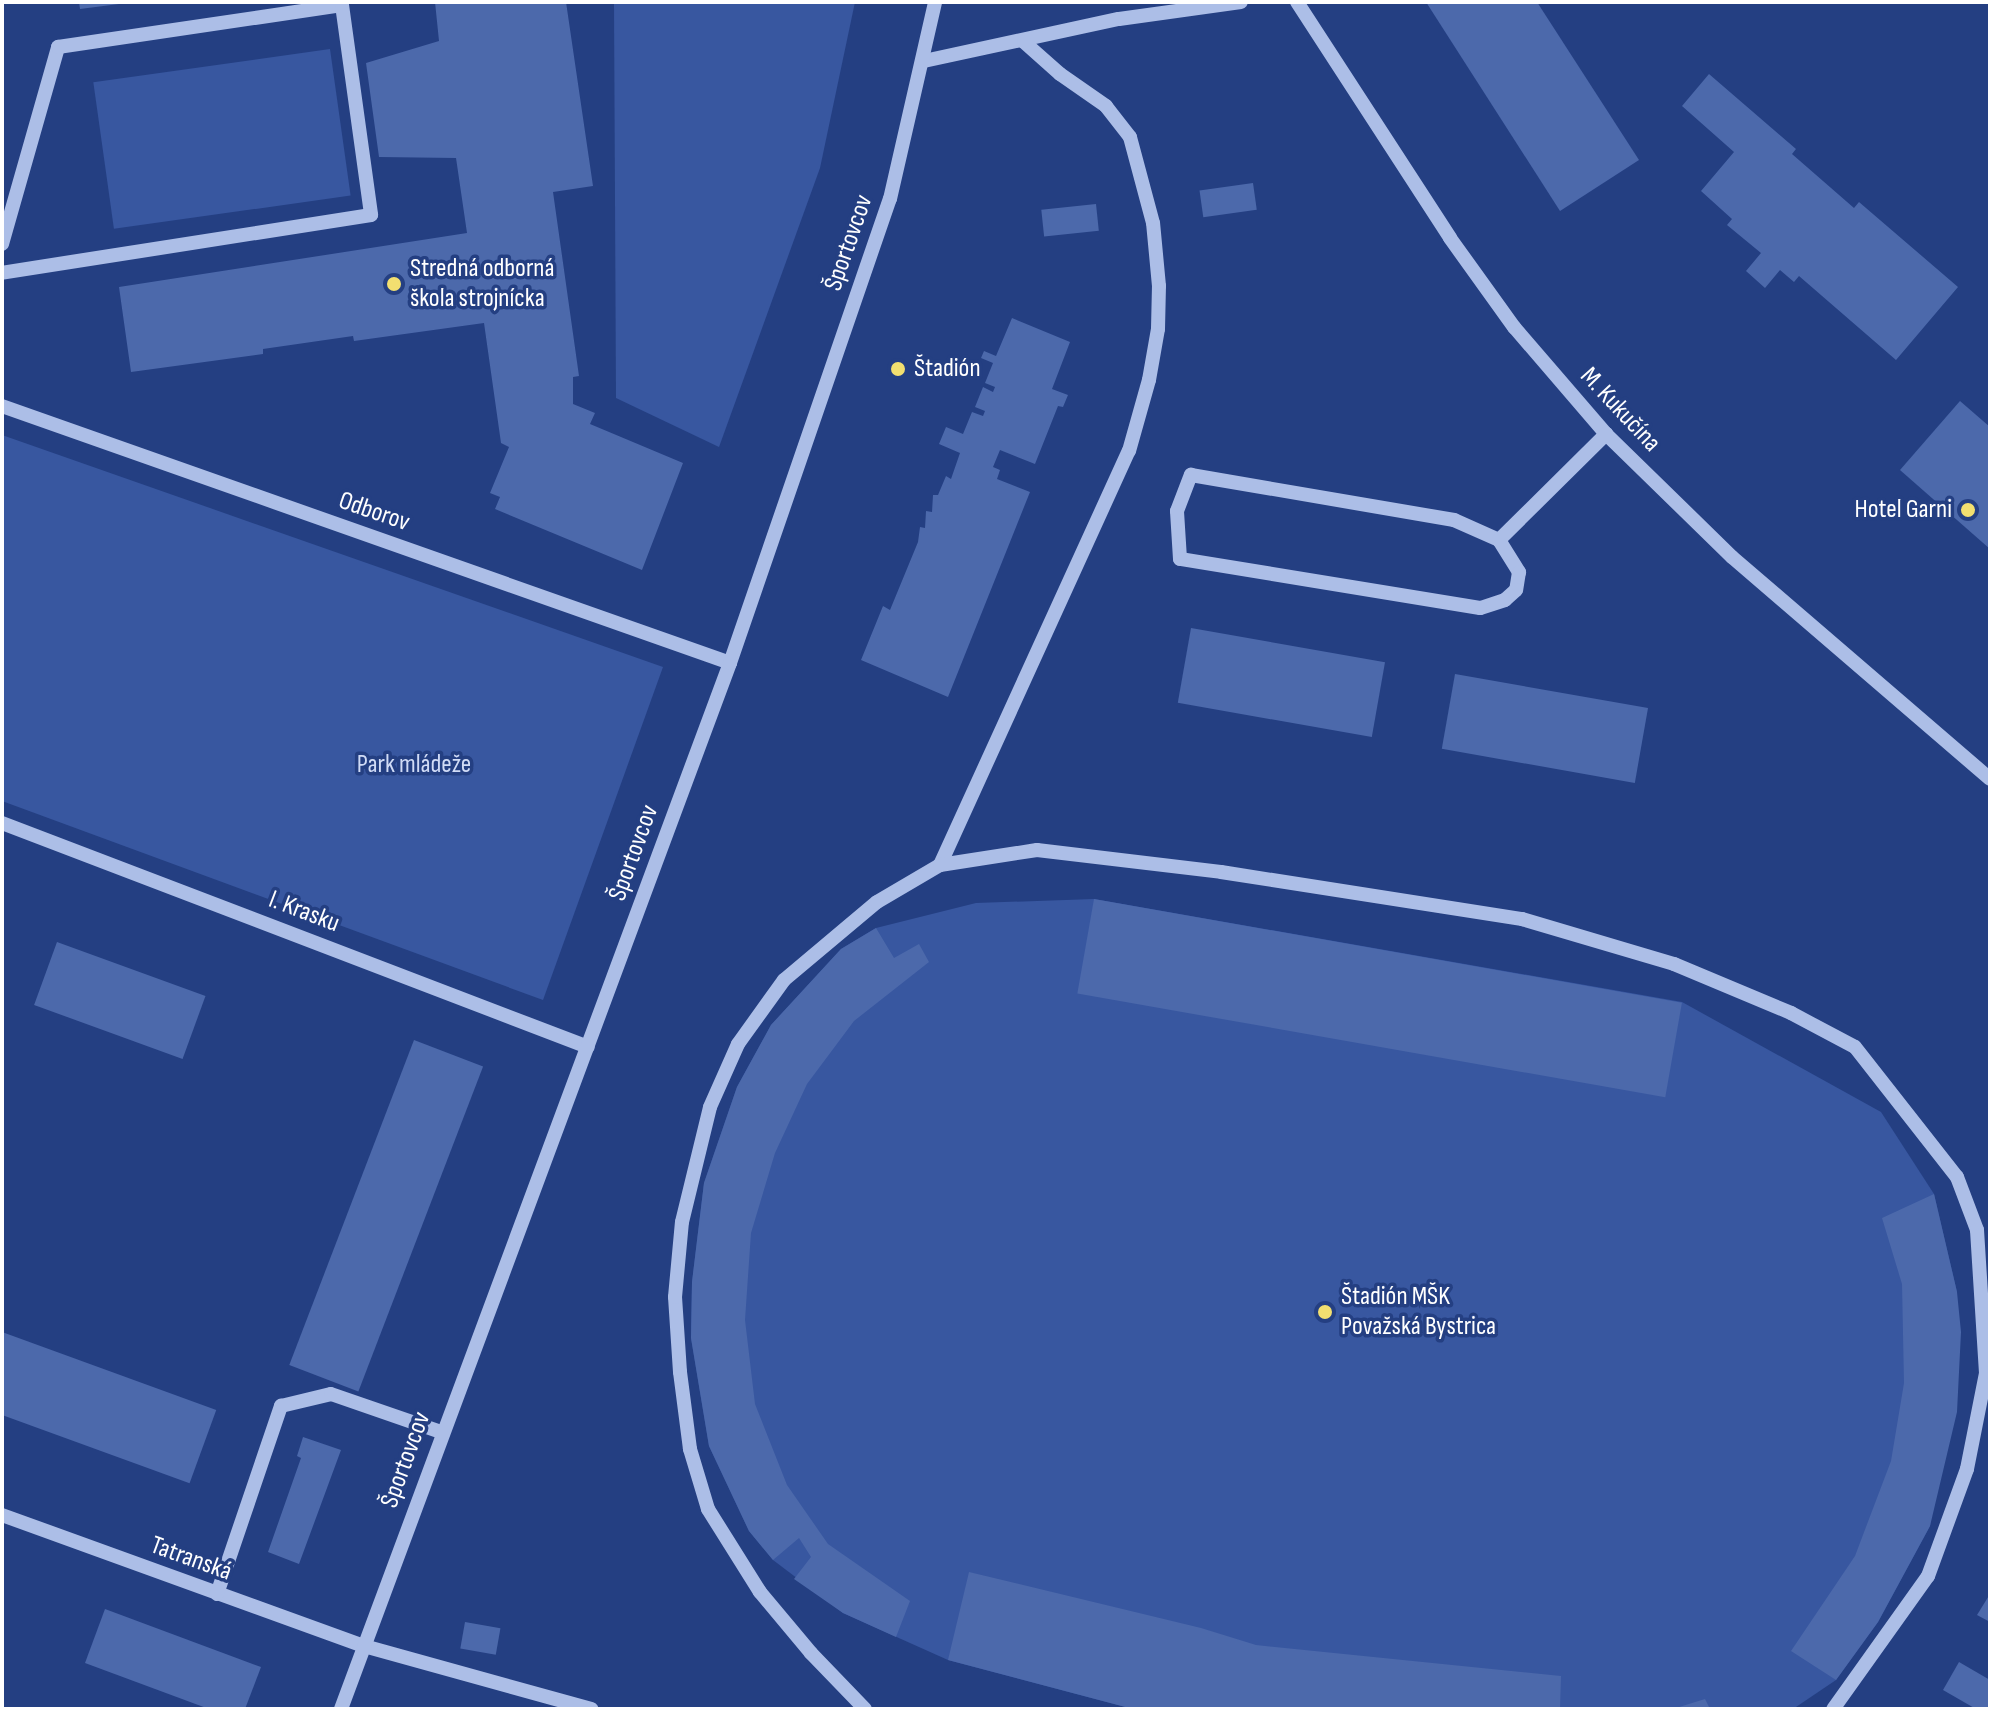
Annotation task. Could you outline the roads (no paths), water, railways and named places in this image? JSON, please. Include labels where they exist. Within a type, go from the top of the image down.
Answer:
[{"type":"street","name":"Športovcov","points":[[341,1709],[441,1432],[730,663],[890,199],[924,61],[935,2]]},
{"type":"street","points":[[924,61],[1024,42],[1119,19],[1241,2]]},
{"type":"street","name":"M. Kukučína","points":[[1297,2],[1459,251],[1514,327],[1606,434],[1732,557],[1990,779]]},
{"type":"street","points":[[2,244],[58,47],[342,5],[371,215],[2,273]]},
{"type":"street","points":[[940,865],[1129,451],[1149,380],[1158,329],[1159,286],[1151,211],[1130,137],[1106,106],[1060,74],[1024,42]]},
{"type":"street","name":"Odborov","points":[[2,406],[730,663]]},
{"type":"street","points":[[1499,540],[1606,434]]},
{"type":"street","points":[[1191,475],[1454,520],[1499,540],[1519,572],[1516,590],[1505,600],[1480,608],[1180,559],[1177,511],[1191,475]]},
{"type":"street","name":"I. Krasku","points":[[2,823],[588,1047]]},
{"type":"street","points":[[865,1709],[811,1653],[760,1592],[708,1509],[690,1449],[675,1297],[682,1222],[706,1121],[738,1044],[784,980],[877,902],[940,865],[1037,850],[1221,872],[1522,919],[1674,964],[1791,1013],[1855,1047],[1957,1177],[1977,1230],[1986,1373],[1967,1469],[1928,1576],[1833,1709]]},
{"type":"street","points":[[1977,1230],[1990,1219]]},
{"type":"street","points":[[217,1594],[281,1406],[331,1394],[441,1432]]},
{"type":"street","name":"Tatranská","points":[[2,1515],[364,1646],[591,1709]]},
{"type":"place","name":"Stredná odborná škola strojnícka","points":[[394,284]]},
{"type":"place","name":"Štadión","points":[[898,369]]},
{"type":"place","name":"Hotel Garni","points":[[1968,510]]},
{"type":"place","name":"Štadión MŠK Považská Bystrica","points":[[1325,1312]]},
{"type":"park label","name":"Park mládeže","points":[[414,765]]}]
